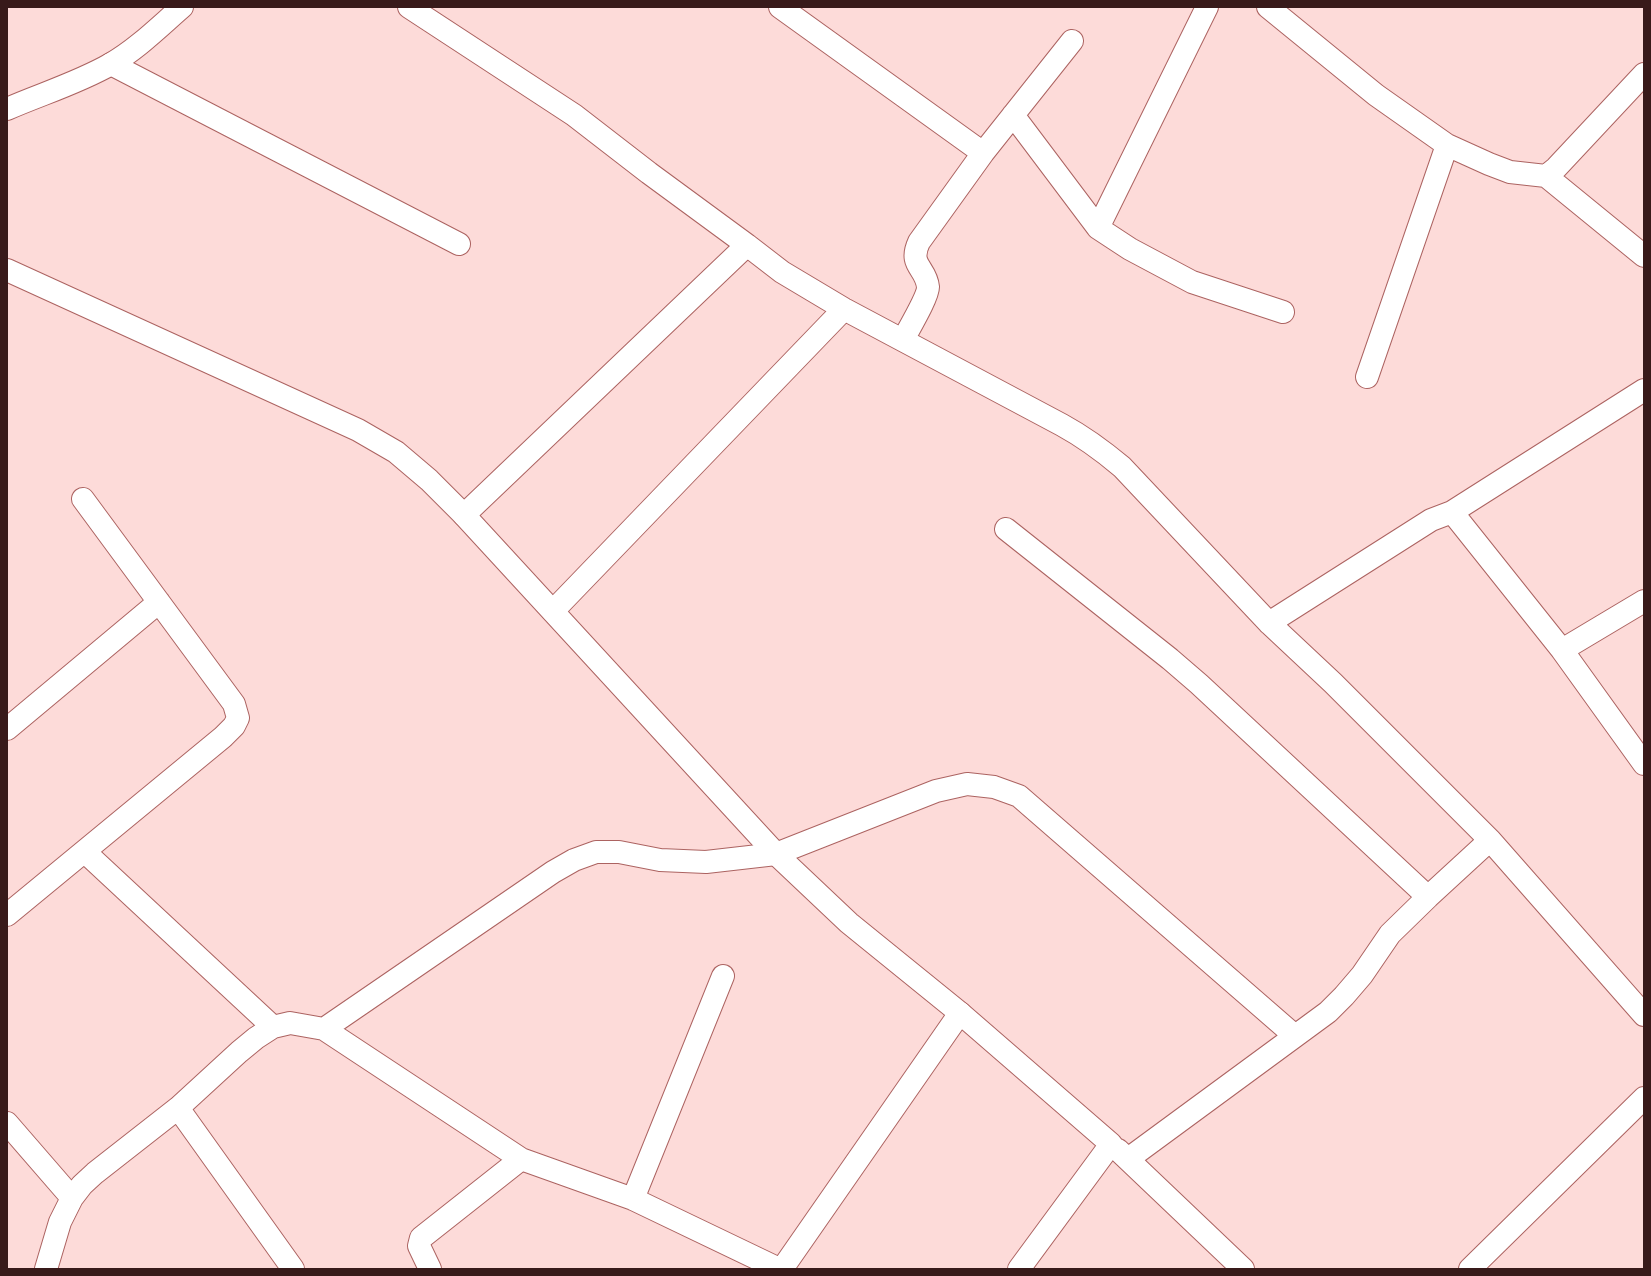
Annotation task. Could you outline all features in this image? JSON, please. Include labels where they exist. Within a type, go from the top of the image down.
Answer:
[{"type":"street","points":[[7,109],[83,79],[111,64],[137,47],[182,7]]},
{"type":"street","points":[[408,7],[574,116],[649,174],[782,272],[844,309],[1088,439],[1108,455],[1122,467],[1269,623],[1333,683],[1490,840],[1644,1015]]},
{"type":"street","points":[[780,7],[983,153]]},
{"type":"street","points":[[1098,228],[1207,7]]},
{"type":"street","points":[[1268,7],[1376,94],[1447,145],[1510,172],[1541,176],[1644,256]]},
{"type":"street","points":[[903,340],[928,288],[924,276],[917,265],[914,252],[927,230],[983,153],[1072,41]]},
{"type":"street","points":[[111,64],[459,244]]},
{"type":"street","points":[[1541,176],[1556,168],[1644,74]]},
{"type":"street","points":[[1013,115],[1098,228],[1130,249],[1192,282],[1283,312]]},
{"type":"street","points":[[1367,377],[1447,145]]},
{"type":"street","points":[[464,515],[747,245]]},
{"type":"street","points":[[7,270],[358,430],[396,452],[429,480],[464,515],[776,854],[849,923],[960,1013],[1128,1159],[1243,1269]]},
{"type":"street","points":[[553,611],[844,309]]},
{"type":"street","points":[[1269,623],[1431,520],[1452,512],[1644,390]]},
{"type":"street","points":[[7,915],[224,737],[234,726],[238,718],[234,704],[84,499]]},
{"type":"street","points":[[1452,512],[1562,650],[1644,764]]},
{"type":"street","points":[[1006,530],[1193,679],[1428,897]]},
{"type":"street","points":[[1562,650],[1644,601]]},
{"type":"street","points":[[7,729],[159,602]]},
{"type":"street","points":[[324,1029],[553,872],[574,860],[596,852],[619,852],[660,860],[694,862],[776,854],[936,791],[967,784],[994,787],[1018,796],[1295,1036]]},
{"type":"street","points":[[1128,1159],[1328,1012],[1362,975],[1390,934],[1490,840]]},
{"type":"street","points":[[85,852],[273,1027]]},
{"type":"street","points":[[633,1199],[723,976]]},
{"type":"street","points":[[782,1269],[960,1013]]},
{"type":"street","points":[[46,1269],[60,1222],[72,1198],[82,1185],[95,1173],[178,1108],[244,1048],[273,1027],[290,1023],[324,1029],[521,1159],[633,1199],[779,1269]]},
{"type":"street","points":[[1470,1269],[1644,1098]]},
{"type":"street","points":[[178,1108],[289,1267]]},
{"type":"street","points":[[7,1123],[72,1198]]},
{"type":"street","points":[[1019,1269],[1111,1144]]},
{"type":"street","points":[[430,1269],[418,1246],[421,1238],[521,1159]]}]
